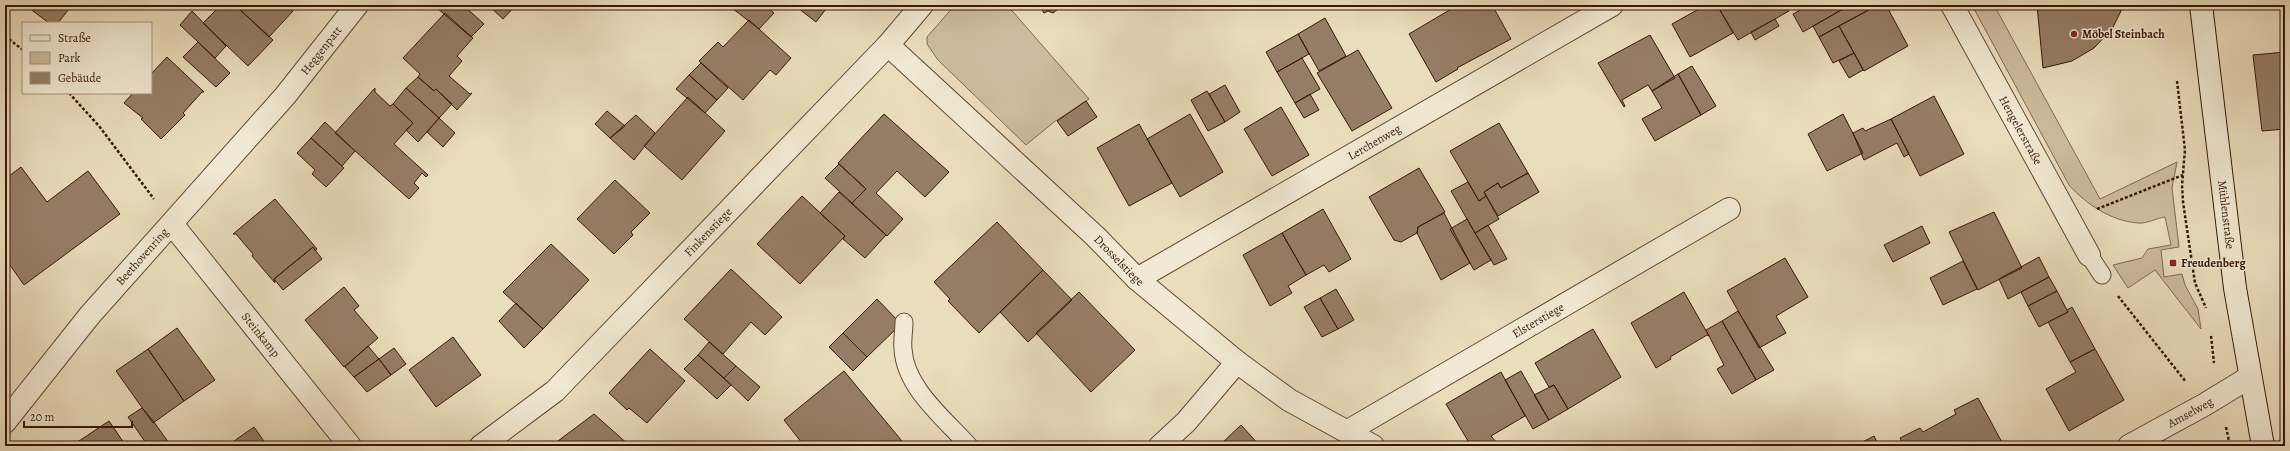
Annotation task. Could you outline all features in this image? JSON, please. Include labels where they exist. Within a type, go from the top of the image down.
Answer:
[{"type":"street","name":"Heggenpatt","points":[[285,96],[357,5]]},
{"type":"street","name":"Finkenstiege","points":[[481,446],[556,391],[888,45],[922,5]]},
{"type":"street","name":"Lerchenweg","points":[[1137,279],[1612,5]]},
{"type":"street","name":"Hengelerstraße","points":[[1952,5],[2089,255]]},
{"type":"street","name":"Mühlenstraße","points":[[2201,5],[2235,288],[2263,446]]},
{"type":"street","name":"Drosselstiege","points":[[888,45],[1095,236],[1137,279],[1236,362],[1289,400],[1373,446]]},
{"type":"street","name":"Beethovenring","points":[[5,422],[90,315],[285,96]]},
{"type":"street","name":"Elsterstiege","points":[[1348,431],[1729,209]]},
{"type":"street","name":"Steinkamp","points":[[172,224],[350,446]]},
{"type":"street","points":[[1160,446],[1186,422],[1236,362]]},
{"type":"street","name":"Amselweg","points":[[2129,446],[2212,401],[2250,377]]},
{"type":"lane","points":[[2089,255],[2102,275]]},
{"type":"lane","points":[[904,322],[903,350],[909,373],[919,390],[969,446]]},
{"type":"path","points":[[5,36],[22,49]]},
{"type":"path","points":[[2176,74],[2185,150],[2183,202],[2195,283],[2207,308],[2208,316]]},
{"type":"path","points":[[70,94],[99,126],[172,224]]},
{"type":"path","points":[[2070,220],[2183,175]]},
{"type":"path","points":[[2102,275],[2212,401],[2230,446]]},
{"type":"path","points":[[2210,331],[2212,401]]},
{"type":"green space","points":[[955,5],[1007,5],[1089,99],[1054,122],[1026,145],[938,60],[927,44],[927,37]]},
{"type":"green space","points":[[1972,5],[1994,5],[2100,199],[2177,162],[2172,188],[2179,247],[2161,250],[2164,277],[2182,274],[2185,285],[2198,309],[2201,329],[2155,270],[2128,288],[2113,265],[2142,258],[2148,249],[2171,245],[2165,217],[2141,223],[2128,222],[2118,219],[2091,205],[2069,185]]},
{"type":"building","points":[[25,5],[72,5],[59,22],[48,22]]},
{"type":"building","points":[[221,5],[235,5],[273,40],[248,66],[203,23]]},
{"type":"building","points":[[235,5],[286,5],[293,11],[269,37]]},
{"type":"building","points":[[440,5],[463,5],[484,24],[471,37],[437,8]]},
{"type":"building","points":[[488,5],[516,5],[503,19]]},
{"type":"building","points":[[728,5],[764,5],[774,13],[759,29]]},
{"type":"building","points":[[794,5],[829,5],[816,22]]},
{"type":"building","points":[[1039,5],[1063,5],[1053,13],[1048,11],[1044,13]]},
{"type":"building","points":[[1458,5],[1492,5],[1511,39],[1457,68],[1458,69],[1436,82],[1409,34]]},
{"type":"building","points":[[1706,5],[1717,5],[1733,33],[1690,57],[1672,24]]},
{"type":"building","points":[[1717,5],[1786,5],[1789,11],[1738,40]]},
{"type":"building","points":[[1810,5],[1850,5],[1803,32],[1793,14]]},
{"type":"building","points":[[1850,5],[1874,7],[1819,37],[1813,26]]},
{"type":"building","points":[[1878,5],[1886,5],[1908,46],[1864,71],[1839,26]]},
{"type":"building","name":"Möbel Steinbach","points":[[2037,5],[2124,5],[2112,29],[2094,48],[2072,61],[2043,68]]},
{"type":"building","points":[[192,11],[226,46],[215,58],[180,25]]},
{"type":"building","points":[[445,13],[473,38],[457,56],[462,61],[449,76],[470,94],[472,93],[457,110],[436,89],[434,91],[418,77],[420,74],[403,58]]},
{"type":"building","points":[[1325,18],[1346,56],[1319,71],[1298,34]]},
{"type":"building","points":[[1775,19],[1779,26],[1755,40],[1751,32]]},
{"type":"building","points":[[749,20],[791,58],[776,75],[770,70],[743,100],[699,61],[718,42],[723,47]]},
{"type":"building","points":[[1839,26],[1854,53],[1833,63],[1819,37]]},
{"type":"building","points":[[1298,34],[1309,54],[1277,72],[1266,52]]},
{"type":"building","points":[[1650,35],[1675,78],[1652,91],[1648,85],[1622,100],[1625,106],[1624,107],[1598,63]]},
{"type":"building","points":[[198,42],[230,73],[216,87],[183,57]]},
{"type":"building","points":[[1358,50],[1392,108],[1352,131],[1317,73]]},
{"type":"building","points":[[2285,52],[2285,129],[2262,131],[2253,55]]},
{"type":"building","points":[[1854,53],[1863,70],[1849,78],[1839,61]]},
{"type":"building","points":[[167,57],[204,92],[202,92],[183,113],[185,115],[161,139],[141,119],[143,118],[124,103],[132,94],[152,94],[152,73]]},
{"type":"building","points":[[1302,58],[1320,89],[1295,103],[1277,72]]},
{"type":"building","points":[[701,63],[728,88],[717,100],[689,75]]},
{"type":"building","points":[[1692,66],[1716,106],[1701,115],[1678,74]]},
{"type":"building","points":[[1678,74],[1701,115],[1655,141],[1642,119],[1662,108],[1652,91]]},
{"type":"building","points":[[689,75],[717,100],[705,113],[676,89]]},
{"type":"building","points":[[418,77],[434,91],[436,89],[452,104],[439,118],[406,88]]},
{"type":"building","points":[[1225,85],[1240,112],[1225,122],[1209,94]]},
{"type":"building","points":[[375,88],[375,92],[390,106],[393,104],[413,123],[394,144],[428,175],[426,177],[422,173],[414,183],[419,188],[409,199],[335,133]]},
{"type":"building","points":[[406,88],[439,118],[418,142],[406,130],[413,123],[393,104]]},
{"type":"building","points":[[1207,91],[1225,122],[1208,131],[1191,100]]},
{"type":"building","points":[[1310,94],[1319,110],[1304,118],[1295,103]]},
{"type":"building","points":[[1934,96],[1964,154],[1920,176],[1891,119]]},
{"type":"building","points":[[688,97],[725,131],[682,180],[644,146]]},
{"type":"building","points":[[1086,101],[1097,117],[1068,136],[1057,121]]},
{"type":"building","points":[[1281,107],[1309,155],[1272,176],[1244,129]]},
{"type":"building","points":[[607,111],[625,126],[610,138],[595,124]]},
{"type":"building","points":[[884,114],[949,172],[925,197],[897,171],[876,193],[903,219],[887,236],[852,203],[866,189],[838,163]]},
{"type":"building","points":[[1190,114],[1223,172],[1180,197],[1147,139]]},
{"type":"building","points":[[1843,114],[1863,153],[1827,171],[1808,134]]},
{"type":"building","points":[[636,115],[655,133],[634,160],[610,138]]},
{"type":"building","points":[[439,118],[455,133],[443,147],[427,132]]},
{"type":"building","points":[[1891,119],[1909,154],[1904,157],[1897,143],[1864,160],[1853,133],[1863,128],[1865,131]]},
{"type":"building","points":[[325,122],[355,151],[342,166],[311,138]]},
{"type":"building","points":[[1499,123],[1528,173],[1501,188],[1498,183],[1484,192],[1486,196],[1479,201],[1450,151]]},
{"type":"building","points":[[1139,124],[1172,183],[1129,206],[1097,148]]},
{"type":"building","points":[[311,138],[344,168],[326,187],[312,174],[315,170],[297,153]]},
{"type":"building","points":[[839,164],[866,189],[852,203],[825,178]]},
{"type":"building","points":[[21,167],[47,202],[88,171],[120,214],[24,285],[5,258],[5,179]]},
{"type":"building","points":[[1419,168],[1445,212],[1418,227],[1417,233],[1401,242],[1394,240],[1369,197]]},
{"type":"building","points":[[1528,173],[1539,192],[1498,216],[1484,192],[1498,183],[1501,188]]},
{"type":"building","points":[[615,180],[650,213],[631,232],[633,235],[614,254],[577,219]]},
{"type":"building","points":[[1468,182],[1479,201],[1486,196],[1499,219],[1475,233],[1451,191]]},
{"type":"building","points":[[839,192],[886,235],[865,258],[843,239],[845,236],[820,213]]},
{"type":"building","points":[[802,196],[845,236],[800,284],[757,244]]},
{"type":"building","points":[[275,199],[317,249],[315,251],[313,247],[274,279],[275,283],[236,234],[233,234]]},
{"type":"building","points":[[1323,209],[1351,259],[1329,272],[1324,265],[1306,275],[1282,233]]},
{"type":"building","points":[[1994,212],[2022,268],[1978,290],[1949,232]]},
{"type":"building","points":[[1444,213],[1470,263],[1441,280],[1417,233],[1418,227]]},
{"type":"building","points":[[1467,219],[1491,260],[1474,270],[1450,229]]},
{"type":"building","points":[[997,222],[1043,270],[979,333],[948,301],[950,299],[934,282]]},
{"type":"building","points":[[1488,225],[1507,259],[1494,265],[1475,233]]},
{"type":"building","points":[[1922,226],[1930,243],[1893,262],[1884,245]]},
{"type":"building","points":[[1282,233],[1306,275],[1288,286],[1292,293],[1270,306],[1243,255]]},
{"type":"building","points":[[551,244],[589,280],[543,329],[503,292]]},
{"type":"building","points":[[313,247],[322,259],[283,290],[274,279]]},
{"type":"building","points":[[2039,257],[2049,277],[2008,299],[1999,279]]},
{"type":"building","points":[[1785,258],[1808,297],[1776,316],[1786,333],[1759,348],[1727,291]]},
{"type":"building","points":[[1963,261],[1977,289],[1943,305],[1930,278]]},
{"type":"building","points":[[731,269],[782,317],[765,335],[751,322],[723,354],[684,319]]},
{"type":"building","points":[[1043,270],[1072,300],[1028,342],[1000,312]]},
{"type":"building","points":[[2049,277],[2057,291],[2028,306],[2021,292]]},
{"type":"building","points":[[344,287],[359,306],[354,310],[378,338],[344,367],[305,320]]},
{"type":"building","points":[[1336,289],[1354,320],[1338,329],[1320,298]]},
{"type":"building","points":[[2057,291],[2068,312],[2039,327],[2028,306]]},
{"type":"building","points":[[1079,292],[1135,350],[1091,392],[1036,333]]},
{"type":"building","points":[[1684,292],[1709,336],[1707,335],[1670,357],[1671,359],[1656,368],[1631,323]]},
{"type":"building","points":[[1320,298],[1338,329],[1322,337],[1304,307]]},
{"type":"building","points":[[877,299],[901,324],[867,357],[843,333]]},
{"type":"building","points":[[516,303],[543,329],[524,348],[499,321]]},
{"type":"building","points":[[2072,307],[2095,349],[2070,362],[2048,322],[2068,312],[2067,310]]},
{"type":"building","points":[[1738,311],[1774,370],[1756,380],[1722,321]]},
{"type":"building","points":[[1722,321],[1756,380],[1732,394],[1717,369],[1724,365],[1706,330]]},
{"type":"building","points":[[177,328],[215,380],[184,401],[148,349]]},
{"type":"building","points":[[1593,329],[1621,377],[1568,409],[1554,385],[1549,387],[1535,363]]},
{"type":"building","points":[[843,333],[867,357],[853,371],[829,347]]},
{"type":"building","points":[[453,337],[481,375],[436,407],[409,370]]},
{"type":"building","points":[[709,342],[736,366],[724,378],[698,355]]},
{"type":"building","points":[[368,346],[379,359],[354,377],[345,367]]},
{"type":"building","points":[[394,348],[406,364],[391,375],[379,359]]},
{"type":"building","points":[[148,349],[184,401],[153,423],[116,371]]},
{"type":"building","points":[[650,349],[685,381],[647,423],[629,408],[627,410],[609,393]]},
{"type":"building","points":[[2095,349],[2124,400],[2069,431],[2046,389],[2076,372],[2070,362]]},
{"type":"building","points":[[698,355],[731,385],[717,399],[684,369]]},
{"type":"building","points":[[379,359],[391,375],[367,392],[354,377]]},
{"type":"building","points":[[736,366],[760,387],[748,401],[724,378]]},
{"type":"building","points":[[844,371],[906,446],[799,446],[802,443],[784,420]]},
{"type":"building","points":[[1521,371],[1549,420],[1533,429],[1505,380]]},
{"type":"building","points":[[1501,372],[1525,416],[1491,436],[1496,442],[1490,446],[1471,446],[1446,404]]},
{"type":"building","points":[[1554,385],[1568,409],[1549,420],[1534,395]]},
{"type":"building","points":[[1978,398],[2004,446],[1904,446],[1900,438],[1920,428],[1923,432],[1956,414],[1954,410]]},
{"type":"building","points":[[142,408],[171,446],[148,446],[128,417]]},
{"type":"building","points":[[594,414],[630,446],[555,446],[554,444]]},
{"type":"building","points":[[109,421],[126,446],[82,446],[79,441]]},
{"type":"building","points":[[1241,425],[1260,446],[1219,446]]},
{"type":"building","points":[[254,427],[266,444],[263,446],[227,446]]},
{"type":"building","points":[[1874,436],[1879,446],[1855,446]]},
{"type":"building","points":[[79,441],[82,446],[71,446]]},
{"type":"place","name":"Möbel Steinbach","points":[[2074,34]]},
{"type":"place","name":"Freudenberg","points":[[2173,263]]}]
